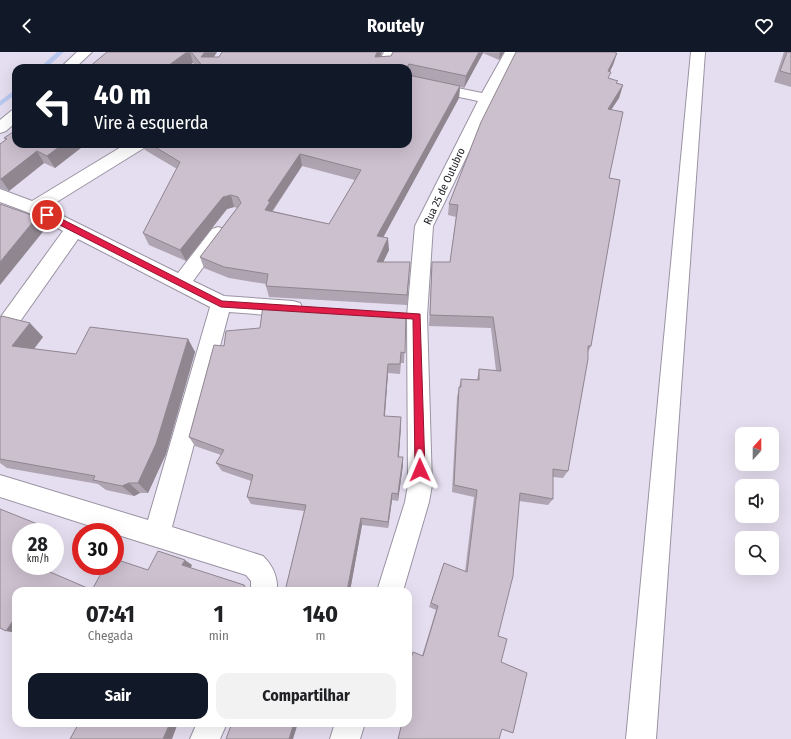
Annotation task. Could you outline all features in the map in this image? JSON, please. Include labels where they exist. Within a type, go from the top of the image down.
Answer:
[{"type":"street","points":[[72,64],[85,52]]},
{"type":"street","points":[[385,64],[391,52]]},
{"type":"street","name":"Rua 25 de Outubro","points":[[391,587],[417,502],[420,485],[409,316],[424,226],[487,98],[512,52]]},
{"type":"street","points":[[641,739],[698,52]]},
{"type":"street","points":[[412,83],[487,98]]},
{"type":"street","points":[[0,128],[12,118]]},
{"type":"street","points":[[33,208],[131,148]]},
{"type":"street","points":[[0,196],[33,208],[221,304],[308,310]]},
{"type":"street","points":[[181,283],[229,221]]},
{"type":"street","points":[[0,334],[75,229]]},
{"type":"street","points":[[157,534],[221,304]]},
{"type":"street","points":[[0,486],[254,565],[263,582]]},
{"type":"street","points":[[205,739],[210,727]]},
{"type":"street","points":[[345,739],[349,727]]},
{"type":"building","points":[[107,52],[187,52],[170,64],[93,64]]},
{"type":"building","points":[[191,52],[205,52],[201,57],[219,57],[222,52],[377,52],[375,57],[391,56],[393,52],[479,52],[466,76],[412,64],[201,64]]},
{"type":"building","points":[[516,52],[617,53],[608,71],[611,72],[608,78],[618,81],[616,83],[623,85],[608,109],[623,112],[609,178],[620,180],[591,346],[588,346],[588,359],[568,471],[553,469],[553,499],[520,493],[513,576],[498,636],[507,639],[501,662],[527,673],[513,733],[502,729],[499,739],[398,739],[401,727],[412,727],[412,655],[413,652],[423,656],[438,606],[431,603],[444,563],[467,572],[477,490],[454,485],[459,387],[461,387],[461,379],[479,380],[479,369],[501,371],[493,317],[430,315],[432,262],[450,262],[458,205],[449,204],[481,122]]},
{"type":"building","points":[[787,52],[791,52],[791,74],[780,71]]},
{"type":"building","points":[[412,76],[460,86],[377,236],[388,238],[377,262],[410,262],[407,295],[266,286],[268,274],[224,267],[200,257],[241,203],[238,197],[231,195],[223,197],[180,250],[143,233],[180,162],[157,148],[412,148]],"holes":[[[300,154],[361,170],[329,224],[265,210],[270,202],[268,201]]]},
{"type":"building","points":[[12,133],[12,148],[58,148],[47,156],[37,151],[0,179],[0,144],[7,139],[4,138]]},
{"type":"building","points":[[0,204],[37,217],[0,262]]},
{"type":"building","points":[[263,305],[406,314],[405,353],[401,352],[400,364],[388,364],[384,416],[401,417],[398,457],[403,457],[398,494],[392,493],[388,522],[361,518],[348,587],[286,587],[306,505],[247,497],[253,475],[216,463],[224,450],[189,437],[214,345],[224,346],[226,331],[260,328]]},
{"type":"building","points":[[2,316],[30,323],[12,346],[76,354],[90,327],[188,339],[156,444],[138,483],[129,483],[122,486],[93,480],[95,476],[0,459],[0,319]]},
{"type":"building","points":[[0,509],[35,523],[12,523],[12,575],[57,575],[85,587],[12,587],[12,622],[6,631],[0,628]]},
{"type":"building","points":[[158,551],[185,560],[182,565],[244,585],[245,587],[94,587],[100,575],[124,575],[124,562],[148,570]]},
{"type":"building","points":[[77,727],[168,727],[163,739],[70,739]]},
{"type":"building","points":[[230,727],[293,727],[289,739],[226,739]]},
{"type":"waterway","points":[[47,64],[61,52]]},
{"type":"waterway","points":[[0,104],[12,94]]},
{"type":"route","points":[[47,215],[221,304],[417,316],[420,470]]}]
